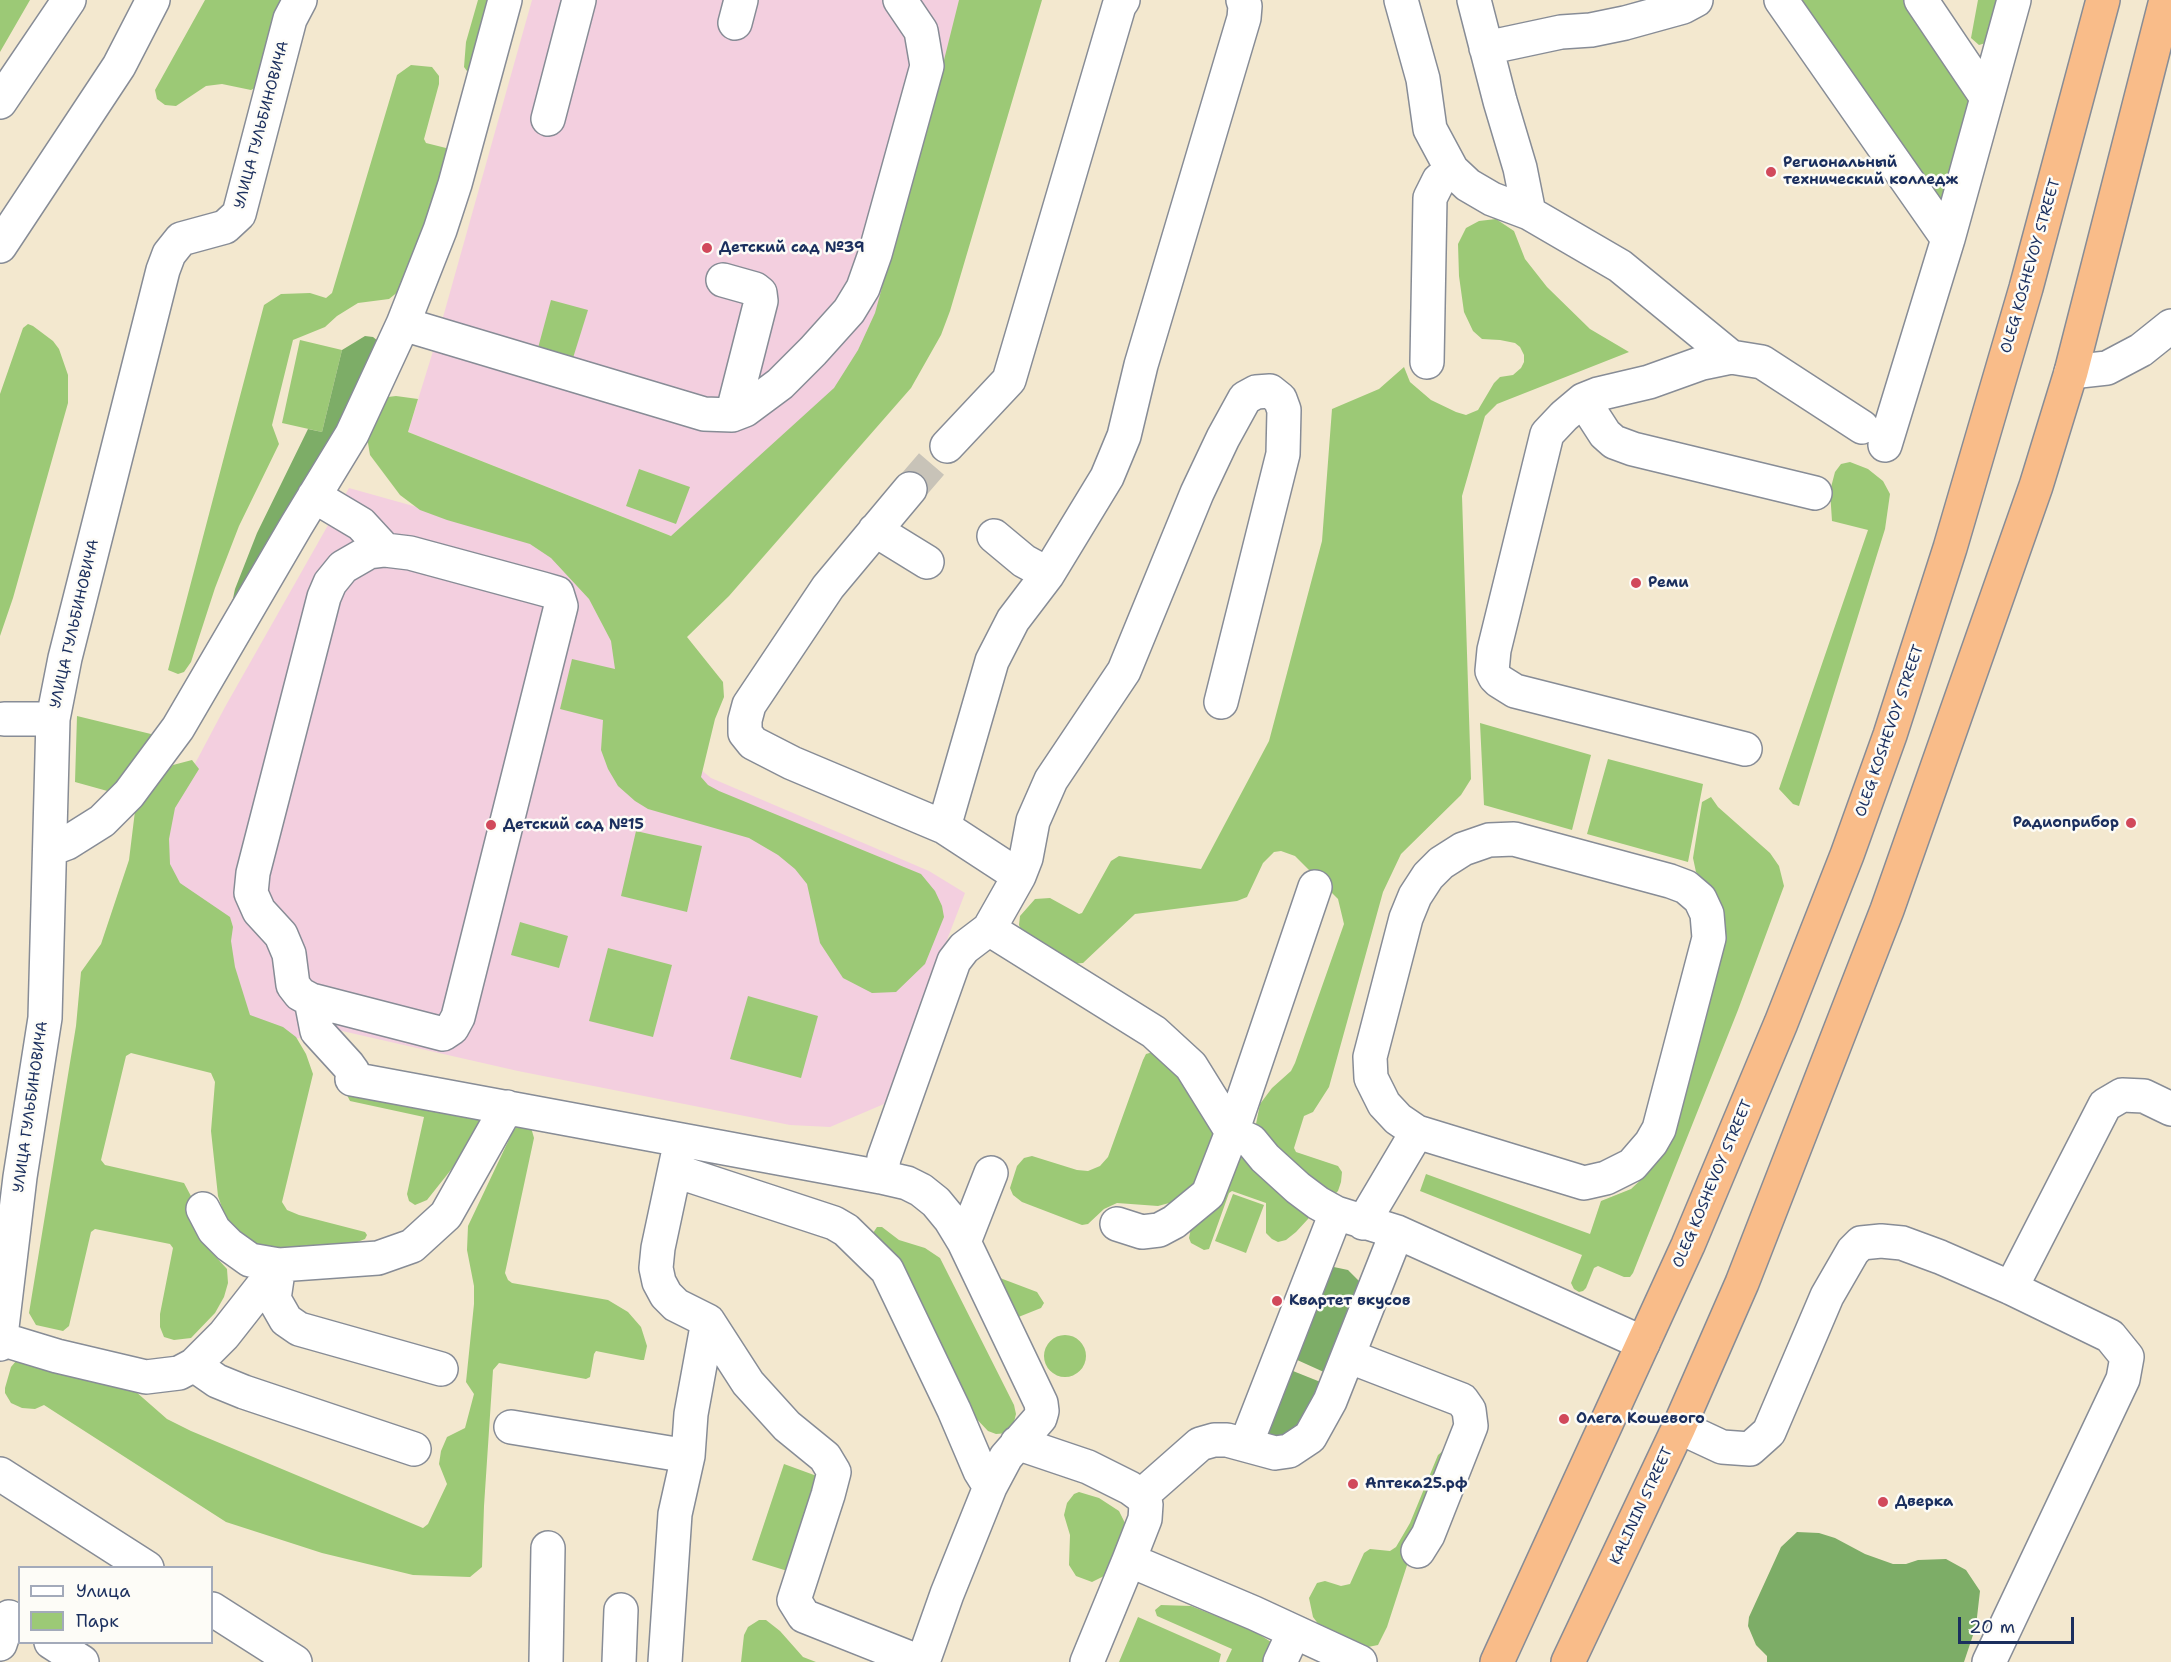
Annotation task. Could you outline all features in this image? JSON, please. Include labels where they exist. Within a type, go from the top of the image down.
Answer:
[{"type":"highway","name":"OLEG KOSHEVOY STREET","points":[[1497,1662],[1688,1245],[1782,1023],[1847,855],[1890,735],[1950,548],[2019,311],[2103,0]]},
{"type":"highway","points":[[2071,372],[2166,0]]},
{"type":"highway","name":"KALININ STREET","points":[[1568,1662],[1679,1427],[1742,1283],[1887,910],[2036,486],[2071,372]]},
{"type":"street","points":[[0,102],[69,0]]},
{"type":"street","points":[[0,246],[119,66],[153,0]]},
{"type":"street","name":"УЛИЦА ГУЛЬБИНОВИЧА","points":[[1,1341],[20,1177],[45,1018],[53,719],[65,658],[163,270],[169,254],[181,239],[225,227],[239,214],[290,19],[300,0]]},
{"type":"street","points":[[51,849],[67,843],[102,821],[129,794],[178,728],[352,434],[403,324],[440,230],[505,0]]},
{"type":"street","points":[[548,119],[579,0]]},
{"type":"street","points":[[403,324],[704,414],[732,415],[745,410],[780,384],[849,310],[864,288],[927,66],[921,31],[900,0]]},
{"type":"street","points":[[947,446],[1010,380],[1119,6],[1123,0]]},
{"type":"street","points":[[944,827],[992,661],[1013,620],[1048,574],[1107,477],[1124,436],[1141,365],[1244,18],[1243,0]]},
{"type":"street","points":[[1401,0],[1423,80],[1431,129],[1452,170],[1468,185],[1492,199],[1529,213],[1620,266],[1731,357]]},
{"type":"street","points":[[1474,0],[1520,168],[1529,213]]},
{"type":"street","points":[[1486,48],[1561,32],[1591,30],[1625,23],[1683,8],[1696,0]]},
{"type":"street","points":[[1781,0],[1948,238]]},
{"type":"street","points":[[1921,0],[1987,98]]},
{"type":"street","points":[[1745,749],[1515,691],[1499,681],[1492,671],[1496,639],[1547,434],[1583,400],[1598,394],[1649,382],[1702,363],[1731,357],[1762,362],[1874,436],[1948,238],[2014,0]]},
{"type":"street","points":[[1427,362],[1430,198],[1438,180],[1452,170]]},
{"type":"street","points":[[723,280],[755,289],[760,293],[761,301],[732,415]]},
{"type":"street","points":[[2071,372],[2107,368],[2141,350],[2171,326]]},
{"type":"street","points":[[881,1176],[884,1158],[954,961],[964,948],[989,929],[1026,858],[1033,821],[1051,780],[1124,672],[1197,493],[1223,438],[1245,399],[1256,392],[1270,391],[1280,399],[1284,410],[1283,454],[1221,702]]},
{"type":"street","points":[[1583,400],[1605,434],[1614,442],[1633,449],[1815,493]]},
{"type":"street","points":[[910,489],[828,586],[749,705],[745,720],[746,733],[753,743],[792,763],[944,827],[1018,876]]},
{"type":"street","points":[[314,496],[361,524],[385,550]]},
{"type":"street","points":[[875,530],[927,562]]},
{"type":"street","points":[[994,536],[1024,561],[1048,574]]},
{"type":"street","points":[[385,550],[410,553],[557,593],[561,606],[458,1017],[452,1028],[443,1034],[311,1000],[300,994],[293,984],[290,954],[281,935],[260,910],[251,893],[253,873],[324,597],[330,583],[343,567],[369,552],[385,550]]},
{"type":"street","points":[[4,719],[53,719]]},
{"type":"street","points":[[1514,839],[1670,881],[1686,887],[1700,899],[1707,914],[1709,938],[1659,1129],[1651,1143],[1632,1165],[1606,1178],[1584,1183],[1417,1132],[1398,1119],[1384,1104],[1371,1078],[1370,1057],[1406,918],[1415,896],[1428,876],[1441,863],[1463,849],[1488,840],[1514,839]]},
{"type":"street","points":[[1117,1224],[1142,1232],[1159,1230],[1191,1209],[1208,1194],[1232,1132],[1315,887]]},
{"type":"street","points":[[989,929],[1154,1032],[1191,1066],[1232,1132],[1251,1141],[1265,1158],[1298,1188],[1350,1218],[1397,1232],[1643,1343]]},
{"type":"street","points":[[311,1000],[316,1030],[348,1065],[353,1072],[352,1079],[507,1107],[678,1156],[846,1230],[887,1270],[954,1410],[980,1471],[990,1487]]},
{"type":"street","points":[[2012,1288],[2105,1105],[2122,1095],[2144,1096],[2171,1109]]},
{"type":"street","points":[[203,1209],[214,1230],[229,1245],[250,1260],[279,1265],[378,1258],[412,1246],[446,1215],[507,1107]]},
{"type":"street","points":[[1245,1444],[1350,1218],[1417,1132]]},
{"type":"street","points":[[678,1156],[881,1176],[907,1183],[921,1190],[943,1211],[964,1242],[1041,1403],[1040,1418],[1006,1457],[990,1487],[922,1662],[804,1616],[797,1608],[794,1600],[834,1472],[825,1457],[787,1425],[748,1383],[708,1320],[676,1305],[666,1295],[659,1282],[656,1268],[658,1248],[678,1156]]},
{"type":"street","points":[[964,1242],[991,1173]]},
{"type":"street","points":[[1141,1496],[1200,1444],[1214,1440],[1227,1440],[1275,1453],[1289,1451],[1310,1437],[1330,1401],[1397,1232]]},
{"type":"street","points":[[1679,1427],[1722,1447],[1750,1449],[1769,1432],[1827,1296],[1853,1251],[1861,1243],[1881,1241],[1902,1243],[2012,1288],[2110,1336],[2127,1357],[2123,1379],[1989,1662]]},
{"type":"street","points":[[1,1341],[152,1377],[179,1373],[195,1365],[224,1335],[279,1265]]},
{"type":"street","points":[[279,1265],[274,1299],[286,1320],[299,1329],[441,1369]]},
{"type":"street","points":[[665,1662],[675,1514],[688,1456],[691,1414],[708,1320]]},
{"type":"street","points":[[1348,1356],[1462,1400],[1469,1410],[1471,1426],[1428,1535],[1418,1551]]},
{"type":"street","points":[[195,1365],[218,1381],[244,1392],[414,1449]]},
{"type":"street","points":[[511,1427],[688,1456]]},
{"type":"street","points":[[1017,1443],[1088,1467],[1130,1488],[1141,1496],[1146,1504],[1145,1519],[1087,1662]]},
{"type":"street","points":[[0,1474],[144,1566]]},
{"type":"street","points":[[546,1662],[548,1548]]},
{"type":"street","points":[[1129,1560],[1254,1613],[1360,1662]]},
{"type":"street","points":[[213,1610],[295,1662]]},
{"type":"street","points":[[620,1662],[621,1610]]},
{"type":"street","points":[[1281,1662],[1294,1632]]},
{"type":"street","points":[[54,1644],[82,1662]]},
{"type":"shaded area","name":"Детский сад №39","points":[[532,0],[1019,0],[941,289],[727,558],[408,432],[438,335]]},
{"type":"shaded area","name":"Детский сад №15","points":[[349,488],[549,544],[624,577],[630,712],[711,778],[929,871],[965,893],[884,1104],[830,1127],[790,1125],[518,1071],[329,1028],[260,1053],[134,879],[225,707]]},
{"type":"green space","points":[[0,0],[30,0],[0,52]]},
{"type":"green space","points":[[205,0],[288,0],[257,87],[251,90],[222,84],[206,86],[176,106],[165,105],[157,99],[155,90]]},
{"type":"green space","points":[[478,0],[496,0],[472,71],[467,71],[464,67],[466,42]]},
{"type":"green space","points":[[959,0],[1042,0],[941,335],[911,388],[729,596],[687,637],[723,682],[724,697],[715,719],[701,777],[708,785],[921,874],[935,891],[944,917],[925,964],[896,992],[872,993],[843,978],[820,943],[807,884],[795,869],[778,855],[749,838],[648,809],[635,801],[618,786],[608,769],[601,750],[603,720],[560,709],[572,659],[615,669],[611,641],[589,599],[551,558],[530,544],[420,510],[400,495],[370,455],[367,437],[383,402],[388,397],[418,399],[408,432],[671,536],[834,388],[858,350],[875,313]]},
{"type":"green space","points":[[1793,0],[1906,0],[1972,95],[1946,201],[1936,202]]},
{"type":"green space","points":[[1978,0],[2001,0],[1989,42],[1979,45],[1971,38]]},
{"type":"green space","points":[[411,65],[432,67],[439,76],[439,84],[424,139],[426,143],[446,148],[449,151],[404,287],[389,299],[358,303],[337,316],[325,327],[293,340],[272,425],[279,444],[239,526],[215,588],[191,662],[184,672],[178,674],[168,670],[264,305],[281,294],[310,293],[326,298],[332,293],[397,75]]},
{"type":"green space","points":[[1496,219],[1514,231],[1525,259],[1547,287],[1590,329],[1629,352],[1497,404],[1485,416],[1462,496],[1471,779],[1461,795],[1401,854],[1383,892],[1329,1087],[1313,1112],[1304,1116],[1294,1148],[1296,1152],[1338,1166],[1342,1172],[1341,1182],[1338,1191],[1333,1196],[1261,1136],[1256,1124],[1260,1104],[1272,1088],[1291,1071],[1295,1063],[1344,924],[1338,899],[1295,856],[1281,851],[1274,852],[1263,863],[1247,897],[1237,901],[1135,914],[1083,963],[1072,964],[1021,931],[1020,916],[1035,899],[1050,898],[1079,914],[1082,913],[1111,861],[1119,856],[1201,869],[1269,741],[1322,541],[1332,409],[1379,389],[1404,367],[1410,382],[1431,400],[1466,415],[1478,410],[1500,377],[1513,375],[1524,362],[1524,355],[1515,343],[1482,339],[1473,331],[1464,312],[1459,276],[1458,244],[1466,228],[1479,221]]},
{"type":"green space","points":[[551,300],[588,310],[573,358],[538,348]]},
{"type":"green space","points":[[28,324],[53,341],[59,349],[68,375],[68,403],[13,598],[0,636],[0,394],[23,328]]},
{"type":"green space","points":[[365,336],[373,337],[378,341],[339,427],[234,604],[232,603],[235,589],[257,533],[308,429],[322,432],[342,350]]},
{"type":"green space","points":[[300,340],[342,350],[322,432],[282,423]]},
{"type":"green space","points":[[1850,462],[1868,469],[1883,481],[1890,494],[1885,529],[1799,806],[1793,804],[1779,789],[1868,530],[1832,521],[1830,491],[1835,472],[1841,464]]},
{"type":"green space","points":[[639,469],[690,487],[676,524],[626,506]]},
{"type":"green space","points":[[77,716],[155,735],[111,792],[75,782]]},
{"type":"green space","points":[[1480,723],[1591,755],[1572,830],[1484,805]]},
{"type":"green space","points":[[1608,759],[1703,784],[1688,862],[1587,834]]},
{"type":"green space","points":[[192,760],[199,769],[175,808],[169,839],[170,864],[180,883],[230,917],[233,927],[231,941],[235,967],[250,1015],[283,1027],[296,1037],[306,1054],[313,1074],[282,1202],[287,1210],[299,1215],[365,1232],[367,1235],[365,1239],[355,1243],[274,1248],[256,1245],[228,1225],[218,1196],[211,1131],[215,1082],[211,1073],[131,1053],[126,1056],[101,1160],[105,1165],[184,1183],[192,1198],[196,1228],[202,1242],[227,1269],[228,1283],[224,1297],[215,1313],[191,1338],[174,1340],[164,1337],[160,1327],[160,1314],[173,1248],[170,1244],[95,1229],[91,1232],[69,1326],[63,1331],[36,1325],[29,1313],[76,1026],[81,972],[101,944],[129,860],[135,811],[150,788],[173,765]]},
{"type":"green space","points":[[1711,797],[1718,807],[1770,853],[1779,866],[1784,886],[1738,1010],[1633,1273],[1630,1277],[1624,1277],[1598,1266],[1594,1268],[1586,1288],[1579,1292],[1571,1283],[1582,1255],[1420,1191],[1426,1174],[1590,1234],[1601,1201],[1631,1189],[1646,1175],[1658,1156],[1713,889],[1696,872],[1693,858],[1702,802]]},
{"type":"green space","points":[[636,831],[702,846],[687,912],[621,896]]},
{"type":"green space","points":[[520,922],[568,936],[559,968],[511,955]]},
{"type":"green space","points":[[608,948],[672,965],[653,1037],[589,1021]]},
{"type":"green space","points":[[748,996],[818,1016],[801,1078],[730,1059]]},
{"type":"green space","points":[[1160,1053],[1218,1126],[1202,1185],[1184,1199],[1158,1206],[1117,1203],[1104,1209],[1088,1224],[1082,1225],[1022,1202],[1013,1195],[1010,1188],[1017,1166],[1024,1158],[1032,1156],[1077,1170],[1088,1171],[1100,1166],[1108,1157],[1143,1060],[1146,1054]]},
{"type":"green space","points":[[355,1084],[482,1120],[454,1166],[427,1200],[415,1205],[409,1201],[407,1194],[424,1117],[350,1101],[347,1095],[348,1087]]},
{"type":"green space","points":[[521,1122],[530,1124],[534,1138],[505,1273],[508,1280],[512,1283],[608,1300],[628,1312],[641,1327],[647,1346],[644,1360],[596,1351],[590,1377],[586,1379],[499,1363],[493,1370],[482,1567],[470,1577],[413,1575],[322,1553],[226,1522],[44,1405],[35,1409],[22,1408],[11,1403],[5,1393],[11,1367],[23,1358],[135,1391],[167,1419],[191,1431],[423,1528],[428,1524],[447,1484],[439,1464],[441,1451],[447,1437],[465,1428],[474,1394],[466,1382],[474,1304],[474,1286],[467,1250],[468,1226],[513,1131]]},
{"type":"green space","points":[[1236,1149],[1311,1211],[1308,1219],[1296,1232],[1286,1240],[1278,1242],[1266,1233],[1266,1203],[1232,1191],[1229,1193],[1209,1249],[1204,1250],[1191,1243],[1189,1238],[1192,1223]]},
{"type":"green space","points":[[1233,1194],[1264,1205],[1246,1253],[1215,1241]]},
{"type":"green space","points":[[877,1227],[882,1227],[899,1240],[925,1248],[940,1258],[1014,1405],[1016,1414],[1013,1426],[1008,1433],[996,1434],[988,1431],[970,1412],[873,1233]]},
{"type":"green space","points":[[1329,1266],[1348,1270],[1361,1283],[1326,1373],[1295,1359]]},
{"type":"green space","points":[[1000,1278],[1037,1292],[1044,1303],[1041,1308],[1016,1318],[995,1279]]},
{"type":"green space","points":[[1065,1335],[1080,1341],[1086,1356],[1080,1371],[1065,1377],[1050,1371],[1044,1356],[1050,1341]]},
{"type":"green space","points":[[1289,1371],[1323,1383],[1296,1438],[1258,1435]]},
{"type":"green space","points":[[1444,1450],[1450,1452],[1410,1556],[1387,1627],[1378,1645],[1368,1647],[1319,1625],[1313,1617],[1309,1598],[1317,1583],[1325,1581],[1341,1586],[1350,1584],[1364,1553],[1370,1549],[1390,1551],[1396,1547],[1410,1523],[1438,1455]]},
{"type":"green space","points":[[784,1464],[825,1479],[794,1573],[752,1560]]},
{"type":"green space","points":[[1079,1492],[1099,1498],[1119,1511],[1125,1523],[1125,1534],[1110,1569],[1104,1576],[1092,1582],[1076,1576],[1069,1565],[1070,1535],[1064,1515],[1067,1503],[1074,1494]]},
{"type":"green space","points":[[1797,1532],[1819,1533],[1835,1538],[1865,1554],[1893,1564],[1946,1559],[1966,1570],[1980,1591],[1976,1626],[1964,1662],[1767,1662],[1767,1656],[1756,1645],[1748,1626],[1749,1617],[1781,1547]]},
{"type":"green space","points":[[1161,1605],[1191,1606],[1254,1631],[1274,1644],[1270,1662],[1226,1662],[1232,1649],[1157,1616],[1155,1610]]},
{"type":"green space","points":[[1138,1617],[1221,1654],[1219,1662],[1119,1662]]},
{"type":"green space","points":[[759,1620],[766,1620],[780,1631],[803,1657],[816,1662],[741,1662],[744,1635],[748,1627]]},
{"type":"tunnel","points":[[910,489],[947,446]]},
{"type":"place","name":"Региональный технический колледж","points":[[1771,172]]},
{"type":"place","name":"Детский сад №39","points":[[707,248]]},
{"type":"place","name":"Реми","points":[[1636,583]]},
{"type":"place","name":"Радиоприбор","points":[[2131,823]]},
{"type":"place","name":"Детский сад №15","points":[[491,825]]},
{"type":"place","name":"Квартет вкусов","points":[[1277,1301]]},
{"type":"place","name":"Олега Кошевого","points":[[1564,1419]]},
{"type":"place","name":"Аптека25.рф","points":[[1353,1484]]},
{"type":"place","name":"Дверка","points":[[1883,1502]]}]
